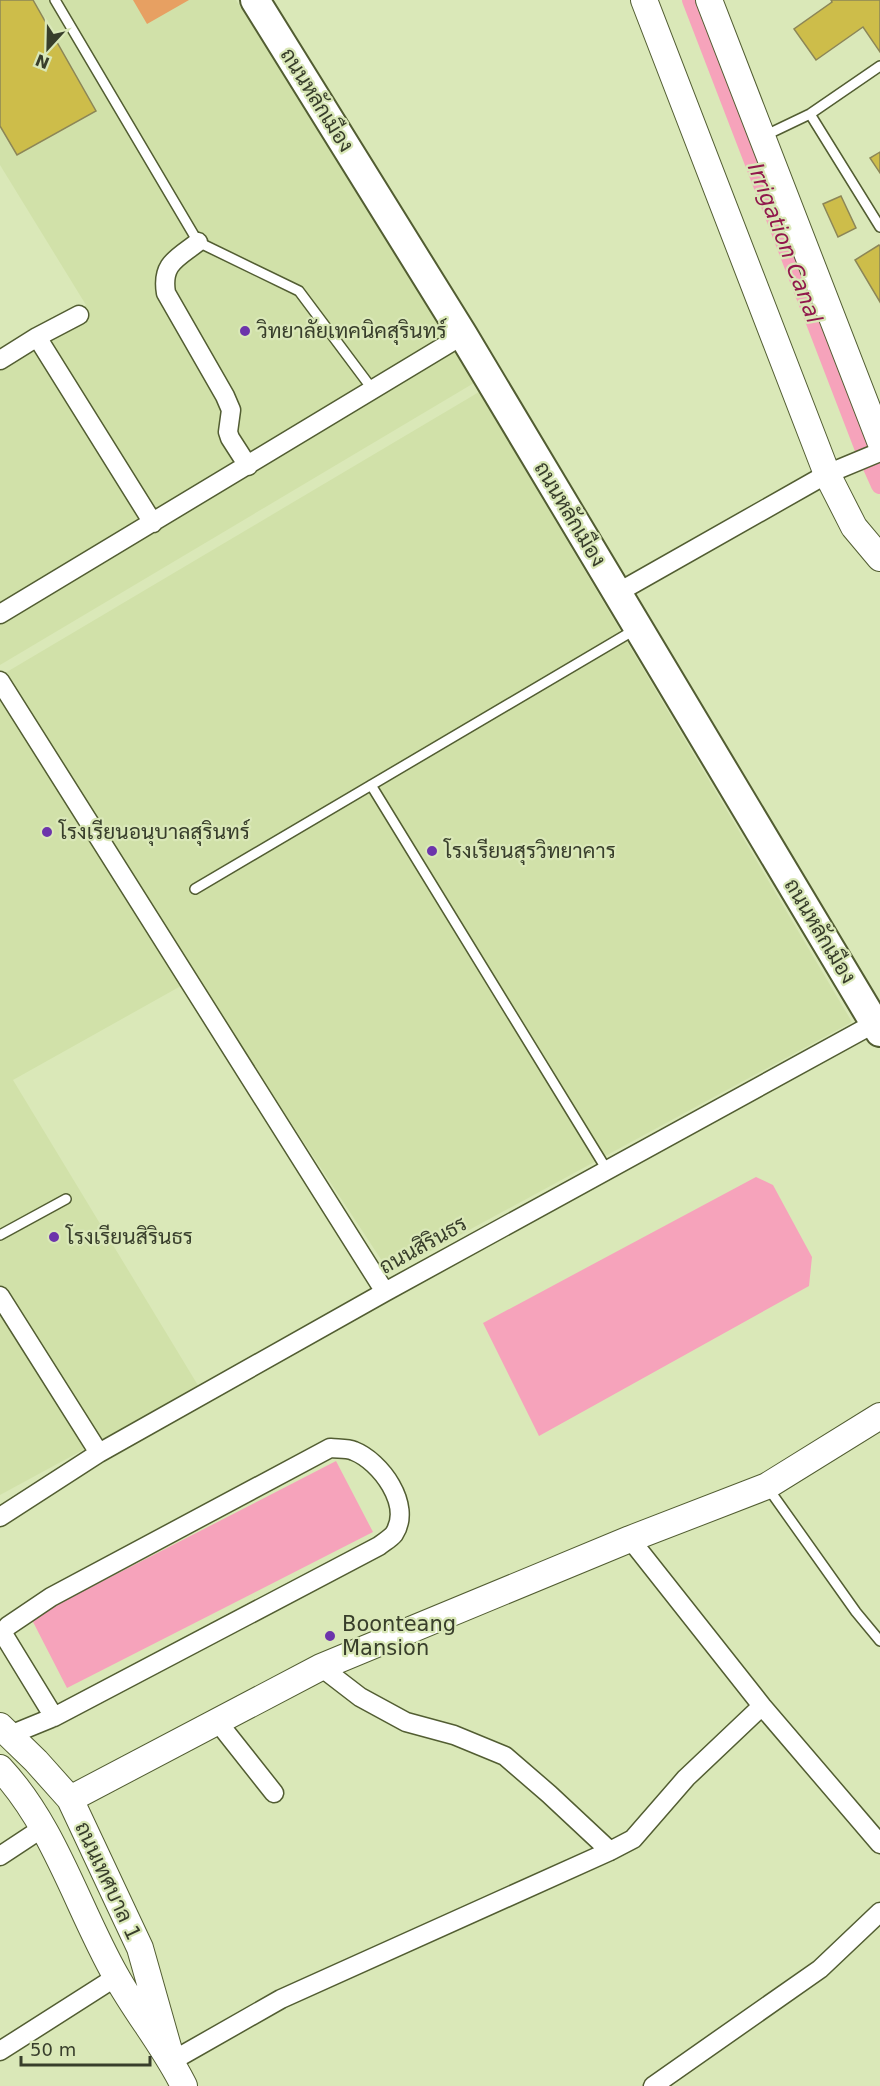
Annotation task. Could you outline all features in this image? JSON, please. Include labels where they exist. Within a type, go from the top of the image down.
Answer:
[{"type":"main road","name":"ถนนหลักเมือง","points":[[255,0],[463,335],[877,1028]]},
{"type":"street","points":[[644,0],[827,474],[854,527],[880,558]]},
{"type":"street","points":[[709,0],[880,441]]},
{"type":"street","points":[[198,243],[170,265],[165,273],[166,292],[225,396],[231,410],[228,432],[248,466]]},
{"type":"street","points":[[0,360],[79,315]]},
{"type":"street","points":[[0,614],[463,335]]},
{"type":"street","points":[[37,337],[153,523]]},
{"type":"street","points":[[617,593],[827,474],[880,452]]},
{"type":"street","points":[[0,681],[385,1292]]},
{"type":"street","name":"ถนนสิรินธร","points":[[0,1517],[99,1453],[385,1292],[607,1170],[877,1028]]},
{"type":"street","points":[[0,1296],[99,1453]]},
{"type":"street","points":[[70,1799],[321,1667],[630,1539],[766,1486],[880,1416]]},
{"type":"street","points":[[5,1731],[54,1717],[380,1546],[394,1533],[399,1515],[395,1490],[383,1472],[365,1457],[352,1450],[330,1448],[51,1597],[8,1626],[1,1634],[54,1717]]},
{"type":"street","points":[[630,1539],[762,1706],[880,1844]]},
{"type":"street","points":[[321,1667],[360,1697],[406,1722],[454,1735],[505,1756],[610,1851]]},
{"type":"street","points":[[172,2061],[280,2000],[633,1839],[686,1778],[762,1706]]},
{"type":"street","points":[[218,1721],[274,1793]]},
{"type":"street","name":"ถนนเทศบาล 1","points":[[5,1731],[70,1799],[140,1948],[172,2061]]},
{"type":"street","name":"ถนนเทศบาล 1","points":[[0,1768],[44,1827],[116,1977],[172,2061],[184,2086]]},
{"type":"street","points":[[0,1856],[44,1827]]},
{"type":"street","points":[[653,2086],[820,1970],[880,1912]]},
{"type":"street","points":[[0,2051],[116,1977]]},
{"type":"lane","points":[[55,0],[198,243],[299,291],[373,390]]},
{"type":"lane","points":[[762,137],[810,114],[880,66]]},
{"type":"lane","points":[[810,114],[880,226]]},
{"type":"lane","points":[[195,888],[638,628]]},
{"type":"lane","points":[[371,785],[607,1170]]},
{"type":"lane","points":[[0,1235],[66,1199]]},
{"type":"lane","points":[[766,1486],[856,1612],[880,1641]]},
{"type":"shaded area","name":"วิทยาลัยเทคนิคสุรินทร์","points":[[0,0],[236,0],[479,380],[0,665],[0,356],[86,305],[0,165]]},
{"type":"shaded area","points":[[133,0],[189,0],[147,24]]},
{"type":"shaded area","name":"โรงเรียนสุรวิทยาคาร","points":[[479,392],[852,1022],[390,1273],[2,684],[188,982],[13,1080],[199,1387],[0,1495],[0,676]]},
{"type":"shaded area","points":[[756,1177],[773,1185],[812,1257],[809,1286],[539,1436],[483,1323]]},
{"type":"shaded area","points":[[336,1461],[373,1532],[67,1688],[31,1618]]},
{"type":"building","points":[[0,0],[33,0],[96,111],[17,155],[0,126]]},
{"type":"building","points":[[831,0],[880,0],[880,52],[863,27],[816,60],[794,29],[832,2]]},
{"type":"building","points":[[880,152],[880,173],[870,158]]},
{"type":"building","points":[[841,196],[856,228],[838,237],[823,204]]},
{"type":"building","points":[[880,246],[880,302],[855,260]]},
{"type":"waterway","name":"Irrigation Canal","points":[[691,0],[863,447],[880,485]]},
{"type":"place","name":"วิทยาลัยเทคนิคสุรินทร์","points":[[245,331]]},
{"type":"place","name":"โรงเรียนอนุบาลสุรินทร์","points":[[47,832]]},
{"type":"place","name":"โรงเรียนสุรวิทยาคาร","points":[[432,851]]},
{"type":"place","name":"โรงเรียนสิรินธร","points":[[54,1237]]},
{"type":"place","name":"Boonteang Mansion","points":[[330,1636]]}]
